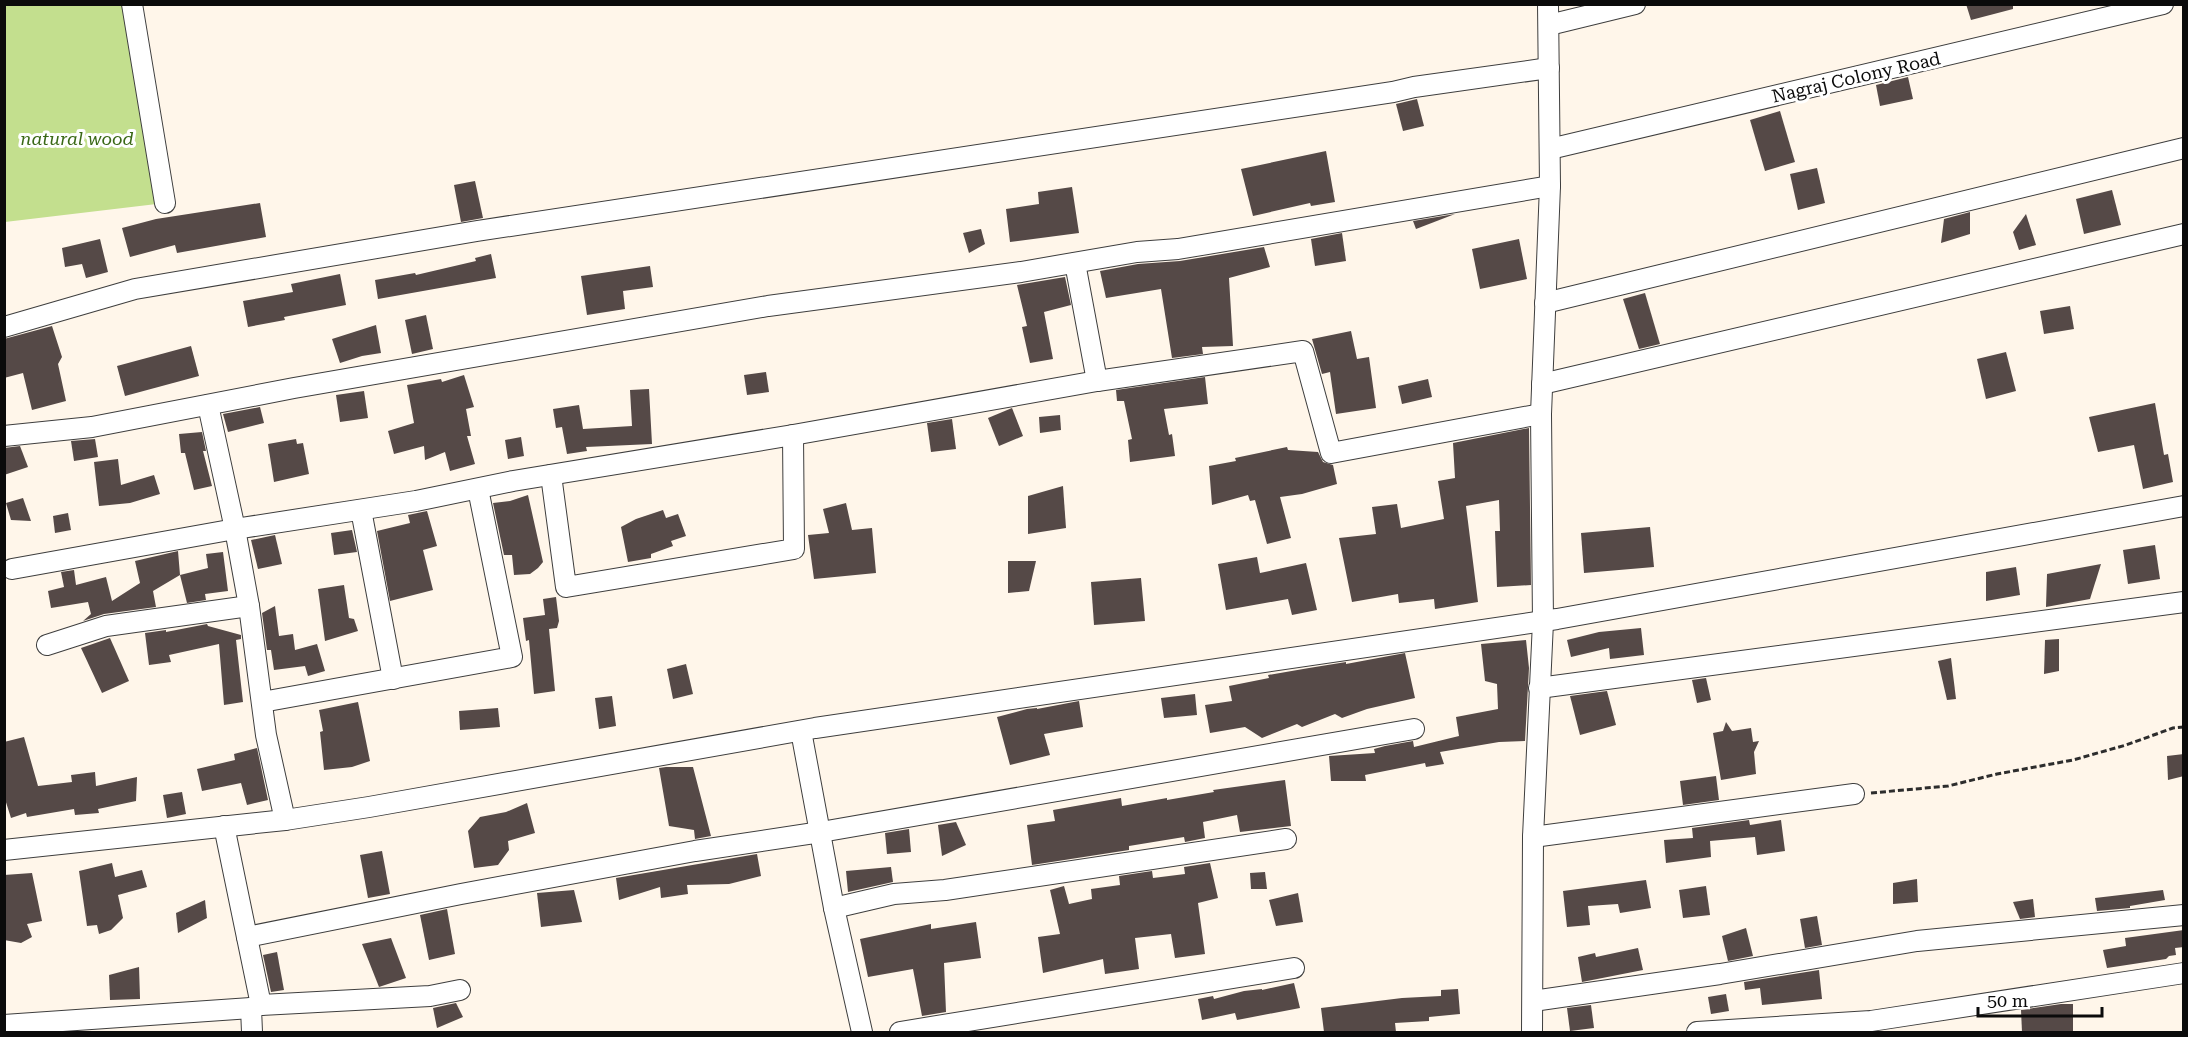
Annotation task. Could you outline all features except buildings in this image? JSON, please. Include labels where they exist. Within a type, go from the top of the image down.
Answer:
[{"type":"street","points":[[132,4],[165,203]]},
{"type":"street","points":[[1532,1032],[1533,837],[1543,622],[1541,414],[1550,186],[1548,4]]},
{"type":"street","points":[[1549,25],[1635,4]]},
{"type":"street","name":"Nagraj Colony Road","points":[[1550,149],[2163,4]]},
{"type":"street","points":[[4,327],[135,289],[477,231],[1549,68]]},
{"type":"street","points":[[1545,303],[2184,148]]},
{"type":"street","points":[[4,436],[92,427],[294,388],[768,306],[1261,236],[1550,186]]},
{"type":"street","points":[[1542,384],[2184,234]]},
{"type":"street","points":[[1074,263],[1097,381]]},
{"type":"street","points":[[12,569],[236,529],[416,501],[551,475],[1097,381],[1304,351],[1331,453],[1541,414]]},
{"type":"street","points":[[208,405],[236,529],[266,735],[285,820]]},
{"type":"street","points":[[551,475],[566,587],[794,549],[793,435]]},
{"type":"street","points":[[262,702],[512,657],[478,489]]},
{"type":"street","points":[[4,850],[285,820],[801,731],[1543,622],[2184,506]]},
{"type":"street","points":[[361,510],[393,680]]},
{"type":"street","points":[[1539,688],[2184,602]]},
{"type":"street","points":[[47,645],[106,626],[249,606]]},
{"type":"street","points":[[248,937],[695,850],[820,832],[1414,729]]},
{"type":"street","points":[[801,731],[834,908],[862,1032]]},
{"type":"street","points":[[1533,837],[1854,794]]},
{"type":"street","points":[[224,826],[248,937],[256,1006],[252,1032]]},
{"type":"street","points":[[834,908],[894,894],[957,888],[1286,839]]},
{"type":"street","points":[[1533,1001],[1720,974],[1917,941],[2184,915]]},
{"type":"street","points":[[900,1032],[1294,968]]},
{"type":"street","points":[[1698,1032],[1871,1021],[2184,973]]},
{"type":"street","points":[[4,1025],[68,1027],[256,1006],[430,996],[460,990]]},
{"type":"path","points":[[1854,794],[1948,786],[2073,760],[2126,745],[2173,728],[2184,727]]},
{"type":"green space","name":"natural wood","points":[[4,5],[127,5],[165,203],[5,222]]}]
